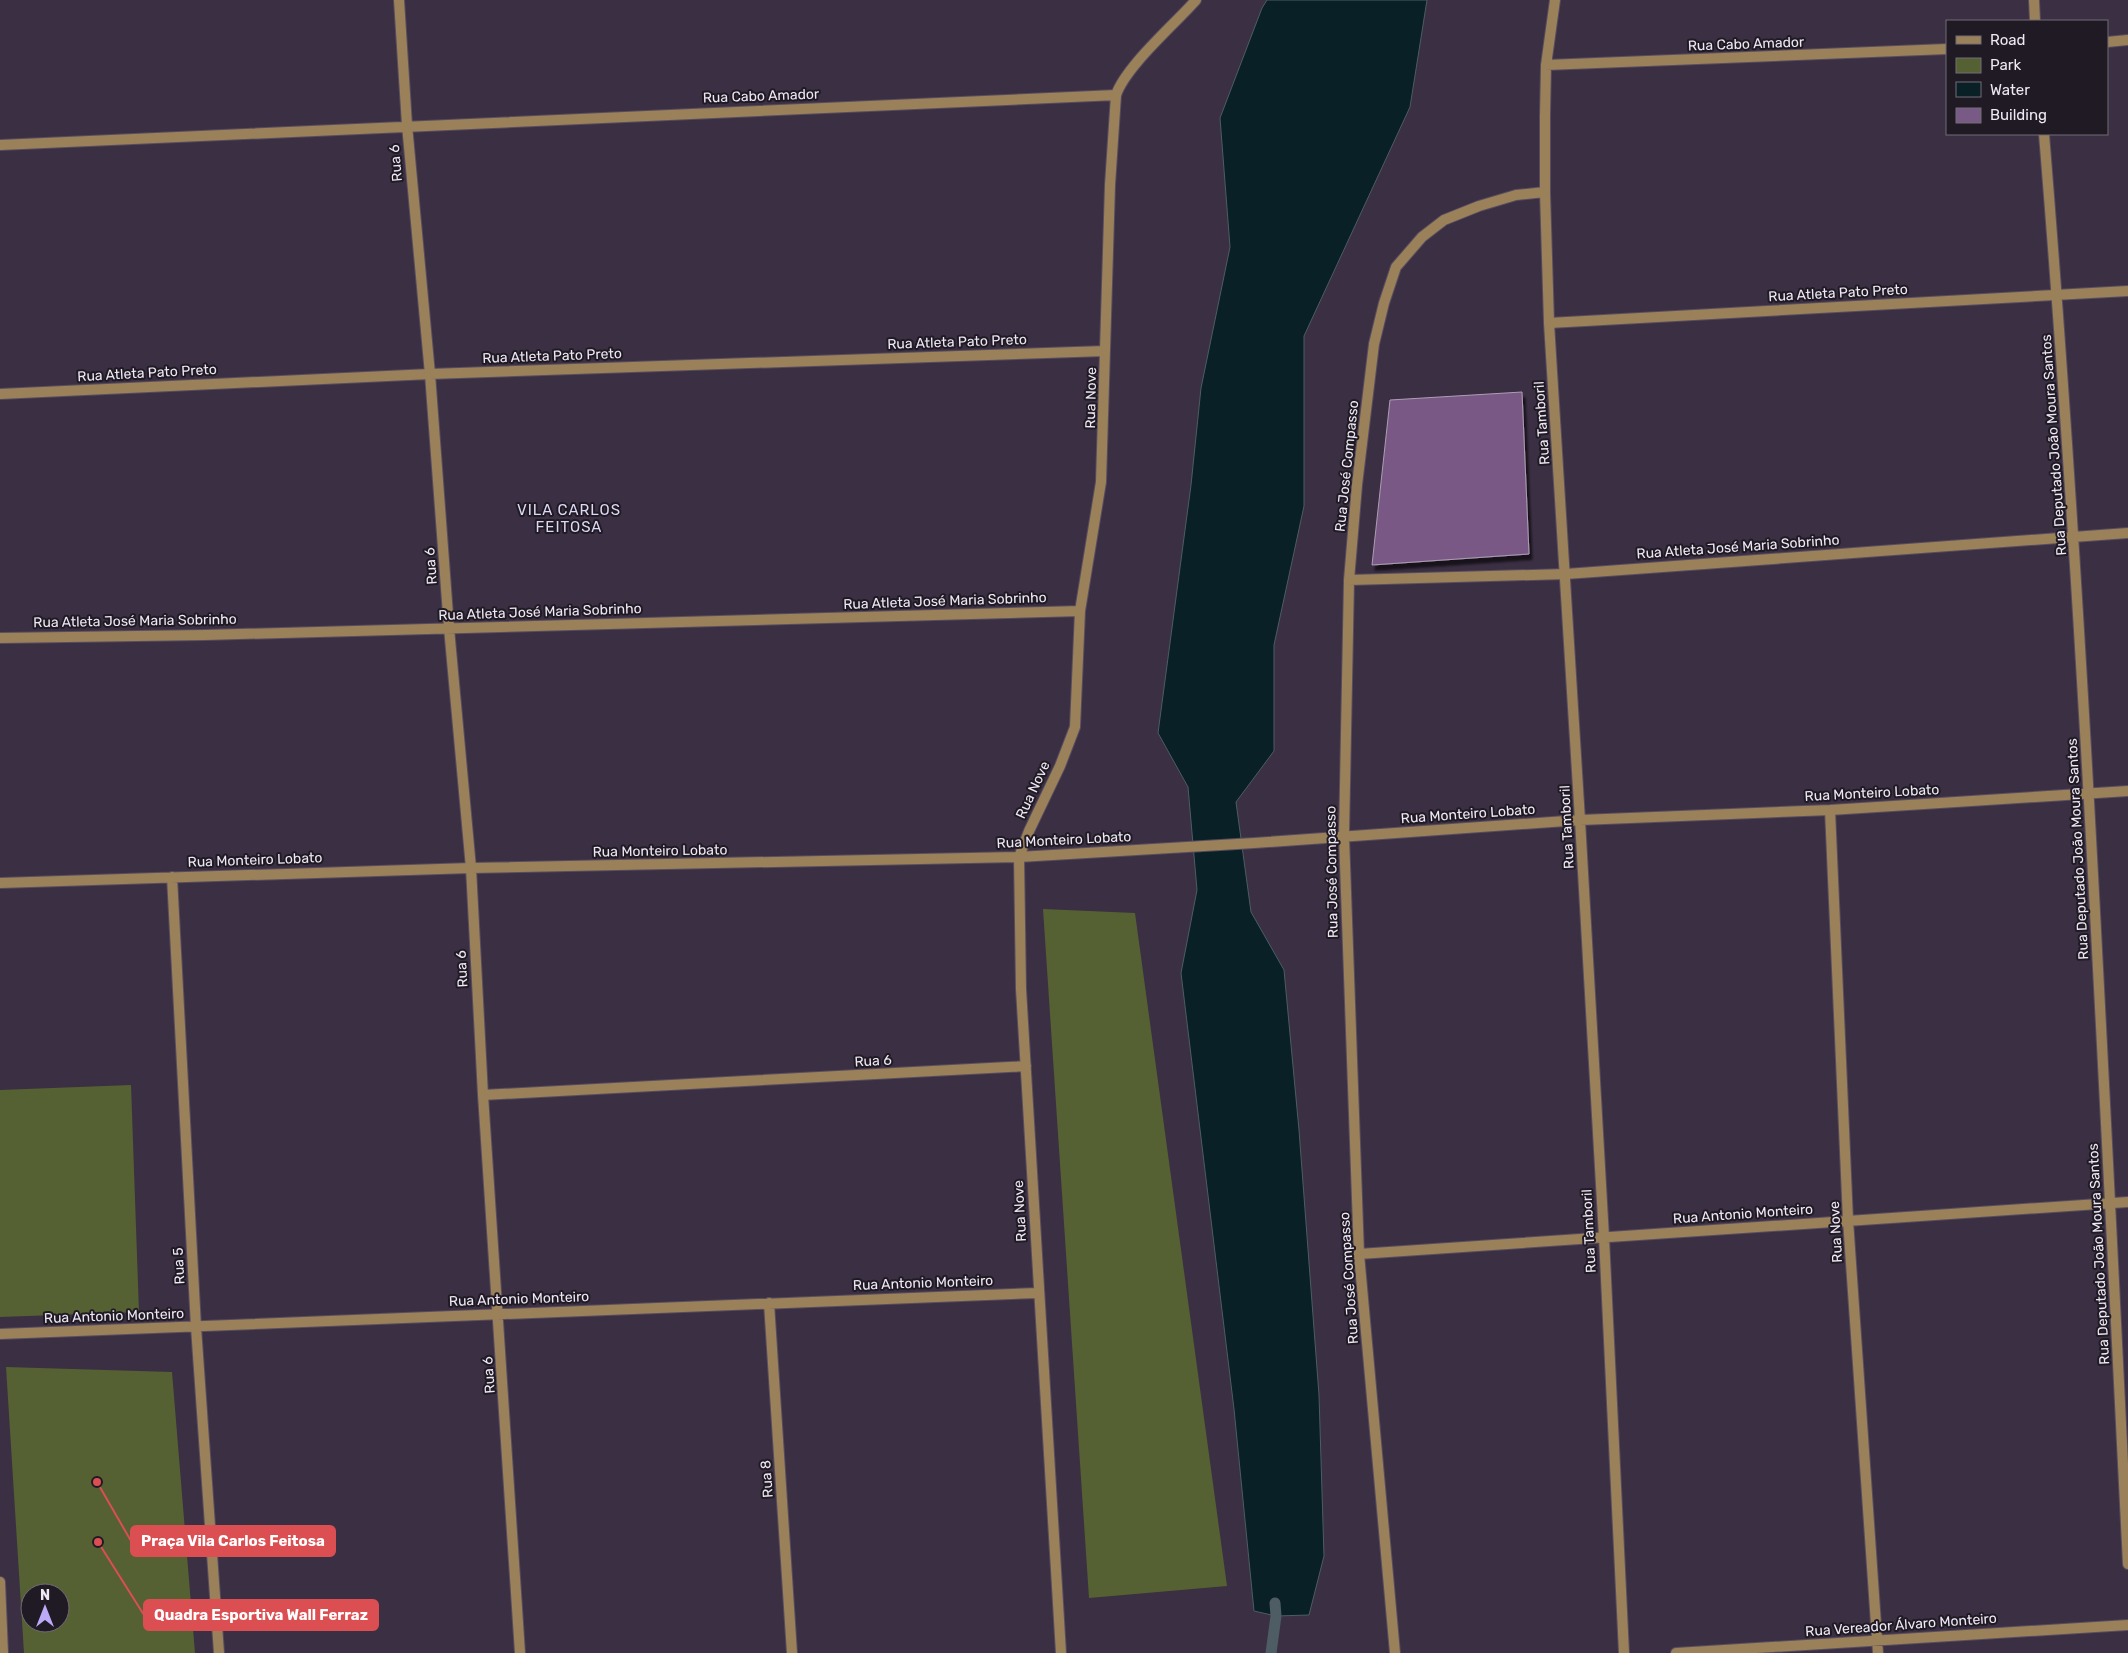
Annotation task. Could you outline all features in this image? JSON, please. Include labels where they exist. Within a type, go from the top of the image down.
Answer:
[{"type":"street","name":"Rua 6","points":[[399,0],[407,125],[430,374],[449,628],[471,868],[483,1095],[520,1653]]},
{"type":"street","name":"Rua Nove","points":[[1060,1653],[1020,980],[1019,857],[1028,831],[1060,766],[1075,727],[1080,611],[1100,482],[1110,184],[1116,94],[1119,85],[1138,62],[1196,0]]},
{"type":"street","name":"Rua Tamboril","points":[[1555,0],[1546,65],[1545,192],[1549,322],[1566,574],[1604,1237],[1624,1653]]},
{"type":"street","points":[[2034,0],[2036,20]]},
{"type":"street","points":[[2108,42],[2128,40]]},
{"type":"street","name":"Rua Cabo Amador","points":[[1546,65],[1946,50]]},
{"type":"street","name":"Rua Cabo Amador","points":[[407,125],[1116,94]]},
{"type":"street","name":"Rua 6","points":[[0,145],[407,125]]},
{"type":"street","name":"Rua Deputado João Moura Santos","points":[[2044,135],[2074,536],[2090,793],[2128,1564]]},
{"type":"street","name":"Rua José Compasso","points":[[1395,1653],[1359,1254],[1344,836],[1349,580],[1357,485],[1374,344],[1396,267],[1422,237],[1444,220],[1479,206],[1507,198],[1545,192]]},
{"type":"street","name":"Rua Atleta Pato Preto","points":[[1549,322],[2128,291]]},
{"type":"street","name":"Rua Atleta Pato Preto","points":[[0,394],[430,374],[1105,351]]},
{"type":"street","name":"Rua Atleta José Maria Sobrinho","points":[[1349,580],[1566,574],[2128,533]]},
{"type":"street","name":"Rua Atleta José Maria Sobrinho","points":[[0,638],[1080,611]]},
{"type":"street","name":"Rua Monteiro Lobato","points":[[0,883],[172,876],[471,868],[1019,857],[1580,820],[1830,810],[2128,791]]},
{"type":"street","name":"Rua Nove","points":[[1830,810],[1848,1220],[1878,1653]]},
{"type":"street","name":"Rua 5","points":[[172,876],[196,1326],[219,1653]]},
{"type":"street","name":"Rua 6","points":[[483,1095],[1026,1066]]},
{"type":"street","name":"Rua Antonio Monteiro","points":[[1359,1254],[2128,1202]]},
{"type":"street","name":"Rua Antonio Monteiro","points":[[0,1334],[1038,1292]]},
{"type":"street","name":"Rua 8","points":[[769,1303],[792,1653]]},
{"type":"street","points":[[0,1582],[3,1653]]},
{"type":"street","name":"Rua Vereador Álvaro Monteiro","points":[[1676,1653],[2128,1625]]},
{"type":"green space","points":[[1043,909],[1135,913],[1227,1586],[1089,1598]]},
{"type":"green space","points":[[131,1085],[139,1312],[0,1317],[0,1090]]},
{"type":"green space","points":[[6,1367],[172,1372],[195,1653],[24,1653],[23,1633],[70,1633],[70,1583],[20,1583],[20,1589]]},
{"type":"water","points":[[1267,0],[1427,0],[1410,107],[1304,336],[1304,506],[1274,645],[1274,751],[1236,802],[1251,912],[1284,970],[1299,1130],[1319,1395],[1324,1556],[1309,1615],[1276,1616],[1254,1611],[1234,1409],[1181,973],[1197,890],[1188,787],[1158,733],[1191,485],[1201,388],[1230,247],[1220,118],[1262,8]]},
{"type":"building","points":[[1522,392],[1529,554],[1372,565],[1390,400]]},
{"type":"waterway","points":[[1271,1653],[1276,1616],[1275,1603]]},
{"type":"place","name":"Praça Vila Carlos Feitosa","points":[[97,1482]]},
{"type":"place","name":"Quadra Esportiva Wall Ferraz","points":[[98,1542]]},
{"type":"district","name":"VILA CARLOS FEITOSA","points":[[569,518]]}]
